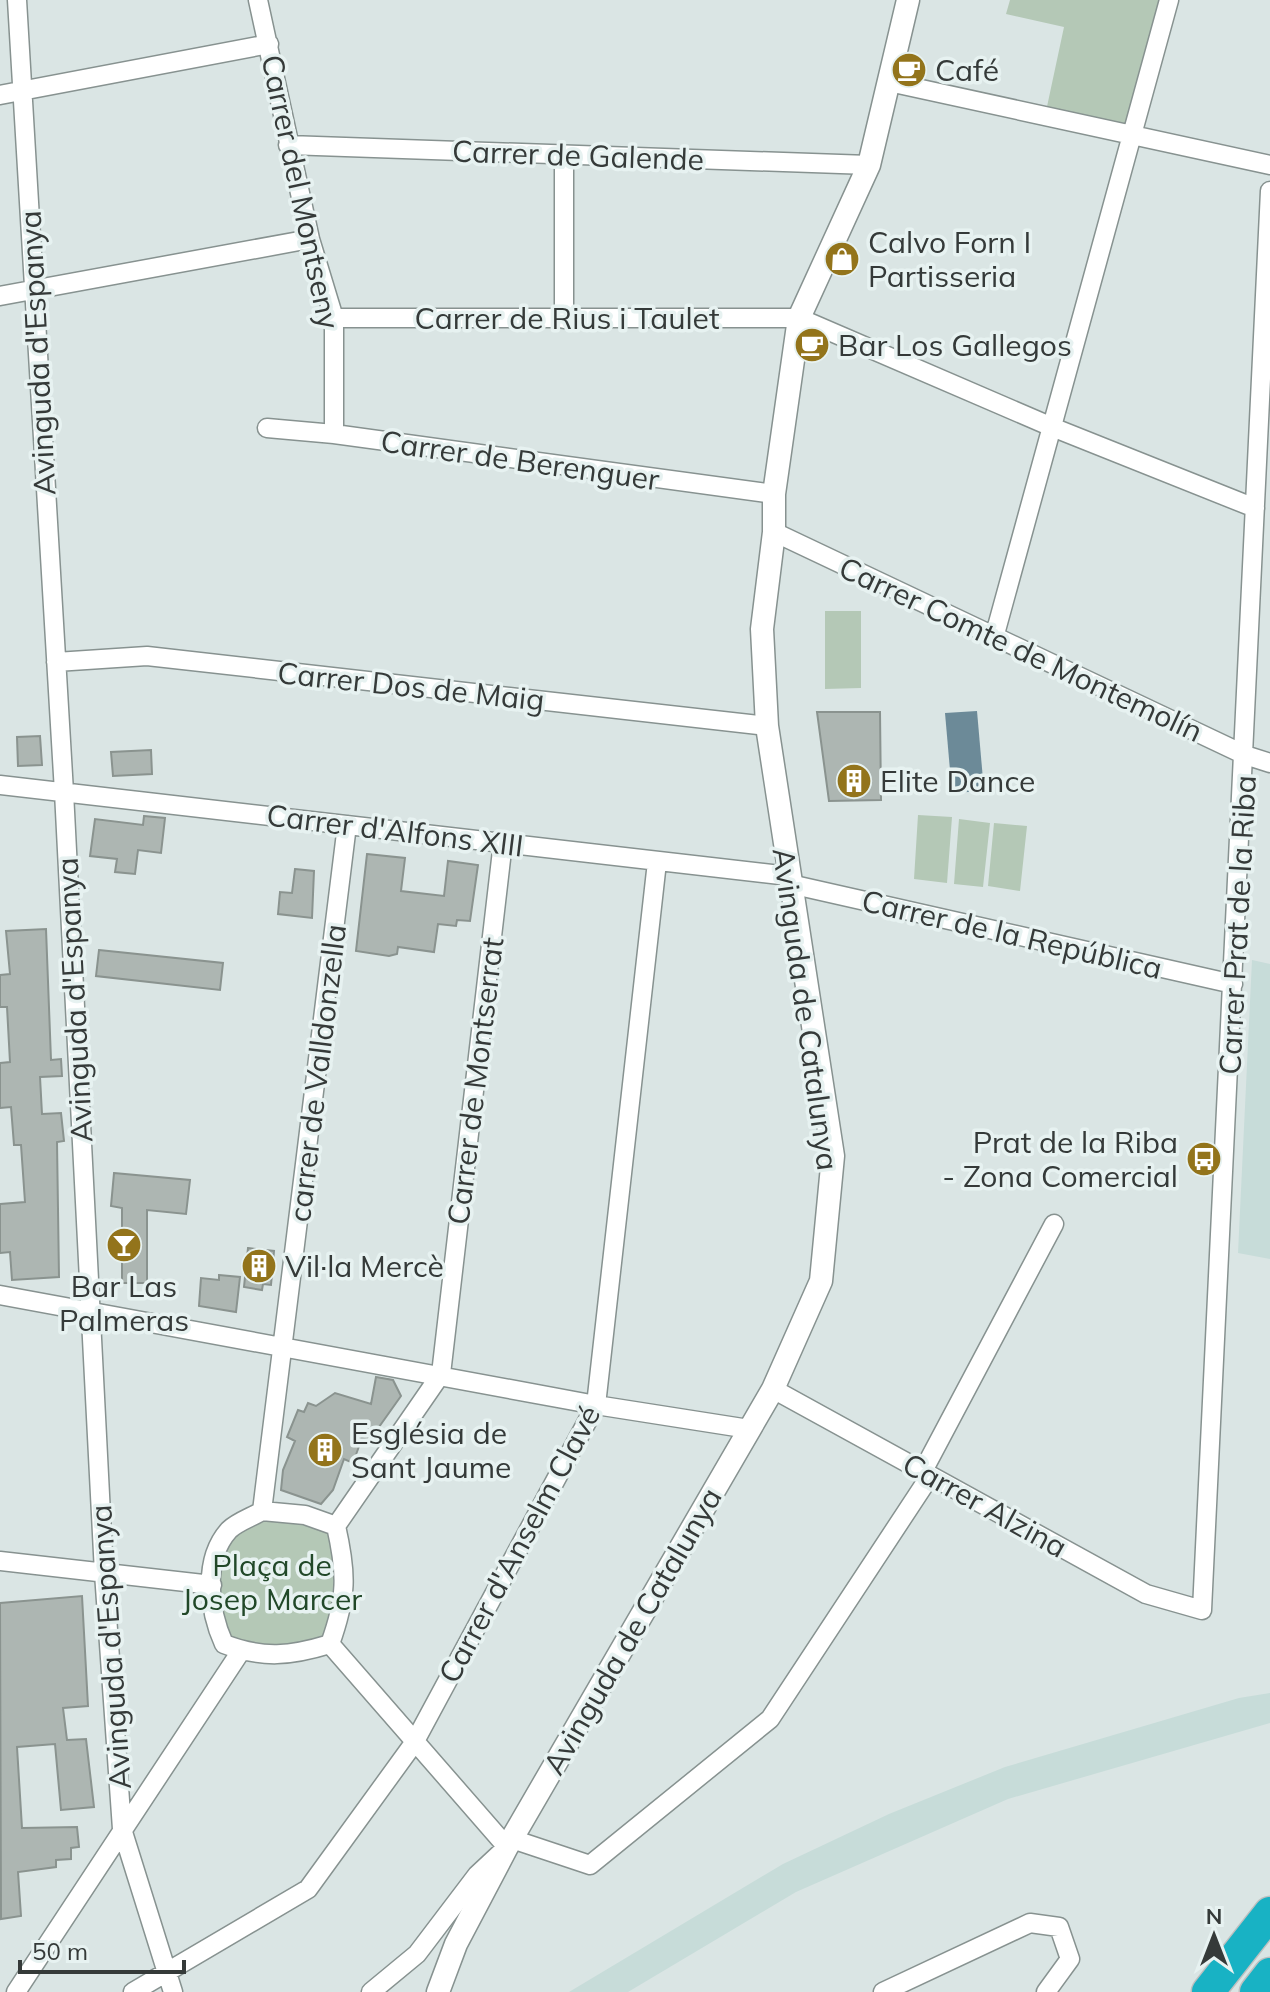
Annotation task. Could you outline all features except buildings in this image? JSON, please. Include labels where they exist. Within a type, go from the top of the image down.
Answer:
[{"type":"highway","points":[[1208,1992],[1270,1913]]},
{"type":"highway","points":[[1256,1992],[1270,1974]]},
{"type":"street","name":"Avinguda d'Espanya","points":[[17,0],[64,792],[104,1573],[122,1829],[173,1992]]},
{"type":"street","name":"Carrer del Montseny","points":[[258,0],[310,239],[334,318],[334,434]]},
{"type":"street","name":"Avinguda de Catalunya","points":[[438,1992],[456,1944],[510,1843],[773,1389],[821,1281],[833,1156],[767,726],[762,629],[774,532],[774,494],[799,318],[869,165],[908,0]]},
{"type":"street","points":[[995,634],[1169,0]]},
{"type":"street","points":[[0,95],[269,44]]},
{"type":"street","points":[[889,82],[1270,165]]},
{"type":"street","name":"Carrer de Galende","points":[[288,145],[869,165]]},
{"type":"street","points":[[564,155],[564,319]]},
{"type":"street","name":"Carrer Prat de la Riba","points":[[1202,1610],[1270,191]]},
{"type":"street","points":[[0,296],[310,239]]},
{"type":"street","name":"Carrer de Rius i Taulet","points":[[334,318],[799,318]]},
{"type":"street","points":[[799,318],[1052,427],[1255,508]]},
{"type":"street","name":"Carrer de Berenguer","points":[[267,428],[334,434],[774,494]]},
{"type":"street","name":"Carrer Comte de Montemolín","points":[[774,532],[1245,755],[1270,763]]},
{"type":"street","name":"Carrer Dos de Maig","points":[[56,662],[147,656],[767,726]]},
{"type":"street","name":"Carrer d'Alfons XIII","points":[[0,785],[503,842],[790,880]]},
{"type":"street","name":"carrer de Valldonzella","points":[[262,1511],[347,825]]},
{"type":"street","name":"Carrer de Montserrat","points":[[336,1526],[441,1374],[503,842]]},
{"type":"street","name":"Carrer d'Anselm Clavé","points":[[133,1992],[308,1889],[414,1743],[596,1405],[657,862]]},
{"type":"street","name":"Carrer de la República","points":[[790,880],[1233,984]]},
{"type":"street","points":[[330,1644],[414,1743],[510,1843],[590,1865],[770,1719],[927,1474],[1054,1224]]},
{"type":"street","points":[[0,1295],[596,1405],[749,1429]]},
{"type":"street","name":"Carrer Alzina","points":[[773,1389],[1146,1594],[1202,1610]]},
{"type":"street","points":[[262,1511],[305,1515],[336,1526],[346,1583],[342,1611],[330,1644],[290,1656],[241,1651],[224,1644],[211,1617],[212,1585],[218,1546],[231,1528],[262,1511]]},
{"type":"street","points":[[0,1561],[212,1585]]},
{"type":"street","points":[[16,1992],[241,1651]]},
{"type":"street","points":[[371,1992],[417,1954],[477,1875],[510,1843]]},
{"type":"street","points":[[883,1992],[1030,1923],[1059,1927],[1070,1959],[1046,1992]]},
{"type":"shaded area","points":[[1252,960],[1270,964],[1270,1259],[1238,1253]]},
{"type":"shaded area","points":[[1270,1693],[1270,1723],[1008,1799],[796,1892],[628,1992],[569,1992],[783,1864],[889,1814],[1005,1767],[1239,1698]]},
{"type":"green space","points":[[1010,0],[1169,0],[1134,135],[1045,116],[1064,27],[1006,14]]},
{"type":"green space","points":[[825,611],[861,611],[861,688],[825,689]]},
{"type":"green space","points":[[918,815],[952,817],[947,883],[914,879]]},
{"type":"green space","points":[[959,819],[990,823],[983,887],[954,884]]},
{"type":"green space","points":[[994,823],[1027,826],[1020,891],[988,886]]},
{"type":"green space","name":"Plaça de Josep Marcer","points":[[262,1511],[336,1526],[330,1644],[290,1656],[224,1644],[212,1585],[218,1546]]},
{"type":"water","points":[[977,711],[984,791],[952,793],[945,713]]},
{"type":"place","name":"Café","points":[[909,70]]},
{"type":"place","name":"Calvo Forn I Partisseria","points":[[842,259]]},
{"type":"place","name":"Bar Los Gallegos","points":[[812,345]]},
{"type":"place","name":"Elite Dance","points":[[854,781]]},
{"type":"place","name":"Prat de la Riba - Zona Comercial","points":[[1204,1159]]},
{"type":"place","name":"Bar Las Palmeras","points":[[124,1245]]},
{"type":"place","name":"Vil·la Mercè","points":[[259,1266]]},
{"type":"place","name":"Església de Sant Jaume","points":[[325,1450]]}]
